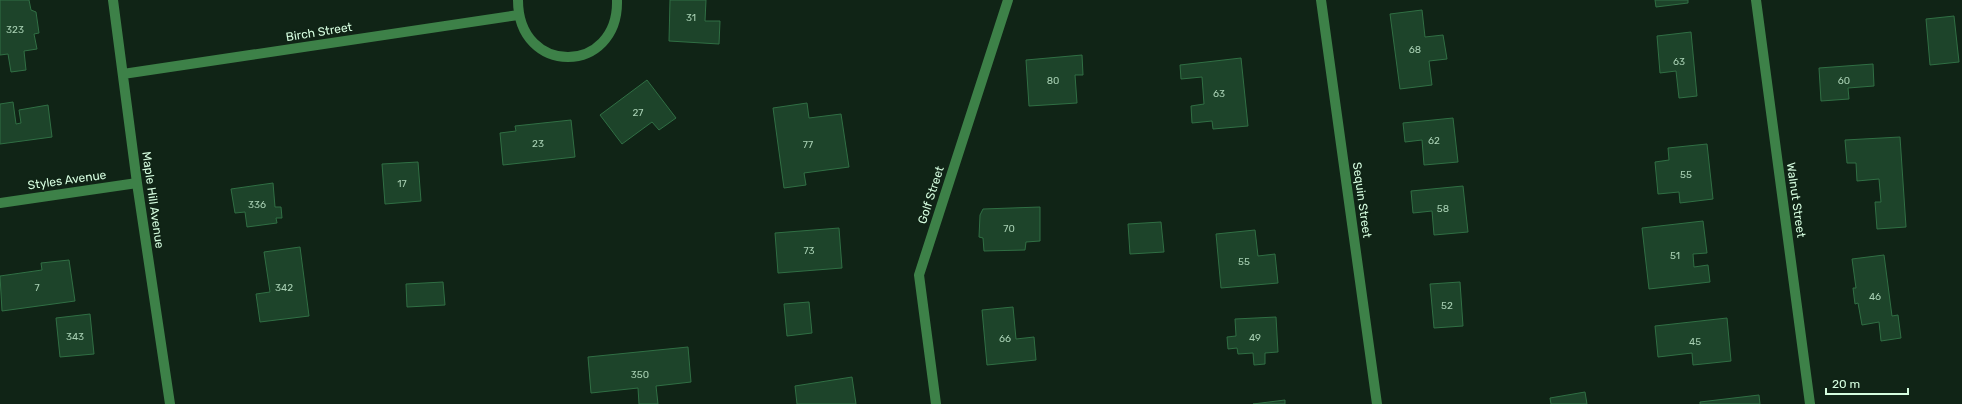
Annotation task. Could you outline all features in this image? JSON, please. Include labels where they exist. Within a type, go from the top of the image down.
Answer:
[{"type":"street","name":"Maple Hill Avenue","points":[[113,0],[137,183],[170,404]]},
{"type":"street","points":[[518,0],[518,15],[523,30],[532,43],[545,52],[560,56],[576,56],[591,51],[604,41],[613,29],[618,14],[617,0]]},
{"type":"street","name":"Golf Street","points":[[936,404],[919,275],[1008,0]]},
{"type":"street","name":"Sequin Street","points":[[1321,0],[1377,404]]},
{"type":"street","name":"Walnut Street","points":[[1756,0],[1810,404]]},
{"type":"street","name":"Birch Street","points":[[123,74],[518,15]]},
{"type":"street","name":"Styles Avenue","points":[[0,203],[137,183]]},
{"type":"building","points":[[0,0],[29,0],[31,10],[36,12],[39,33],[34,34],[37,49],[24,51],[26,70],[11,72],[8,54],[0,55]]},
{"type":"building","points":[[670,0],[706,0],[705,21],[720,21],[719,44],[669,41]]},
{"type":"building","points":[[1655,0],[1688,0],[1688,3],[1656,7]]},
{"type":"building","points":[[1422,10],[1425,37],[1443,35],[1447,59],[1429,61],[1432,85],[1400,89],[1390,14]]},
{"type":"building","points":[[1954,16],[1959,62],[1930,65],[1926,19]]},
{"type":"building","points":[[1691,32],[1697,96],[1679,98],[1676,71],[1660,73],[1657,36]]},
{"type":"building","points":[[1082,55],[1083,75],[1075,75],[1077,103],[1029,106],[1026,60]]},
{"type":"building","points":[[1241,58],[1248,126],[1213,129],[1212,121],[1192,123],[1191,106],[1204,104],[1202,77],[1181,79],[1180,65]]},
{"type":"building","points":[[1873,64],[1874,86],[1848,88],[1849,99],[1821,101],[1819,68]]},
{"type":"building","points":[[647,80],[676,118],[659,130],[652,122],[622,144],[600,115]]},
{"type":"building","points":[[13,102],[16,124],[21,123],[19,110],[48,105],[52,137],[0,144],[0,104]]},
{"type":"building","points":[[807,103],[809,118],[841,114],[849,167],[804,173],[806,185],[784,188],[773,108]]},
{"type":"building","points":[[1453,118],[1458,162],[1424,165],[1422,140],[1405,142],[1403,123]]},
{"type":"building","points":[[571,120],[575,157],[503,165],[500,133],[516,131],[515,126]]},
{"type":"building","points":[[1900,137],[1906,227],[1877,229],[1875,202],[1881,202],[1879,179],[1857,181],[1856,163],[1847,163],[1845,140]]},
{"type":"building","points":[[1707,144],[1713,199],[1680,203],[1679,192],[1658,194],[1655,162],[1669,160],[1668,148]]},
{"type":"building","points":[[418,162],[421,201],[385,204],[382,164]]},
{"type":"building","points":[[273,183],[275,207],[281,207],[282,218],[276,218],[277,223],[247,227],[245,212],[235,213],[231,189]]},
{"type":"building","points":[[1463,186],[1468,232],[1434,235],[1432,211],[1413,213],[1411,191]]},
{"type":"building","points":[[1040,207],[1040,241],[1026,242],[1025,250],[984,251],[983,238],[979,237],[980,215],[983,209]]},
{"type":"building","points":[[1703,221],[1707,253],[1693,254],[1694,267],[1708,265],[1710,282],[1649,289],[1642,228]]},
{"type":"building","points":[[1161,222],[1164,252],[1130,254],[1128,224]]},
{"type":"building","points":[[839,228],[842,268],[778,273],[775,233]]},
{"type":"building","points":[[1255,230],[1258,256],[1275,254],[1278,283],[1221,288],[1216,234]]},
{"type":"building","points":[[300,247],[309,316],[260,322],[256,294],[270,292],[264,252]]},
{"type":"building","points":[[1884,255],[1892,316],[1898,315],[1901,338],[1881,341],[1879,322],[1862,325],[1858,303],[1855,304],[1853,288],[1856,288],[1852,259]]},
{"type":"building","points":[[69,260],[75,301],[2,311],[0,276],[42,270],[41,263]]},
{"type":"building","points":[[443,282],[445,305],[407,307],[406,284]]},
{"type":"building","points":[[1460,282],[1463,326],[1434,328],[1430,284]]},
{"type":"building","points":[[809,302],[812,333],[787,336],[784,304]]},
{"type":"building","points":[[1013,307],[1016,339],[1034,337],[1036,360],[987,365],[982,310]]},
{"type":"building","points":[[90,314],[94,354],[60,357],[56,318]]},
{"type":"building","points":[[1276,317],[1278,352],[1265,353],[1265,364],[1254,365],[1253,353],[1238,354],[1237,348],[1228,349],[1227,337],[1236,336],[1235,319]]},
{"type":"building","points":[[1727,318],[1731,361],[1693,365],[1692,353],[1658,357],[1655,326]]},
{"type":"building","points":[[688,347],[691,382],[656,386],[658,404],[639,404],[638,388],[591,393],[588,357]]},
{"type":"building","points":[[852,377],[856,404],[797,404],[795,386]]},
{"type":"building","points":[[1585,392],[1587,404],[1551,404],[1550,398]]},
{"type":"building","points":[[1759,395],[1760,404],[1700,404],[1700,402]]},
{"type":"building","points":[[1285,400],[1285,404],[1253,404]]}]
